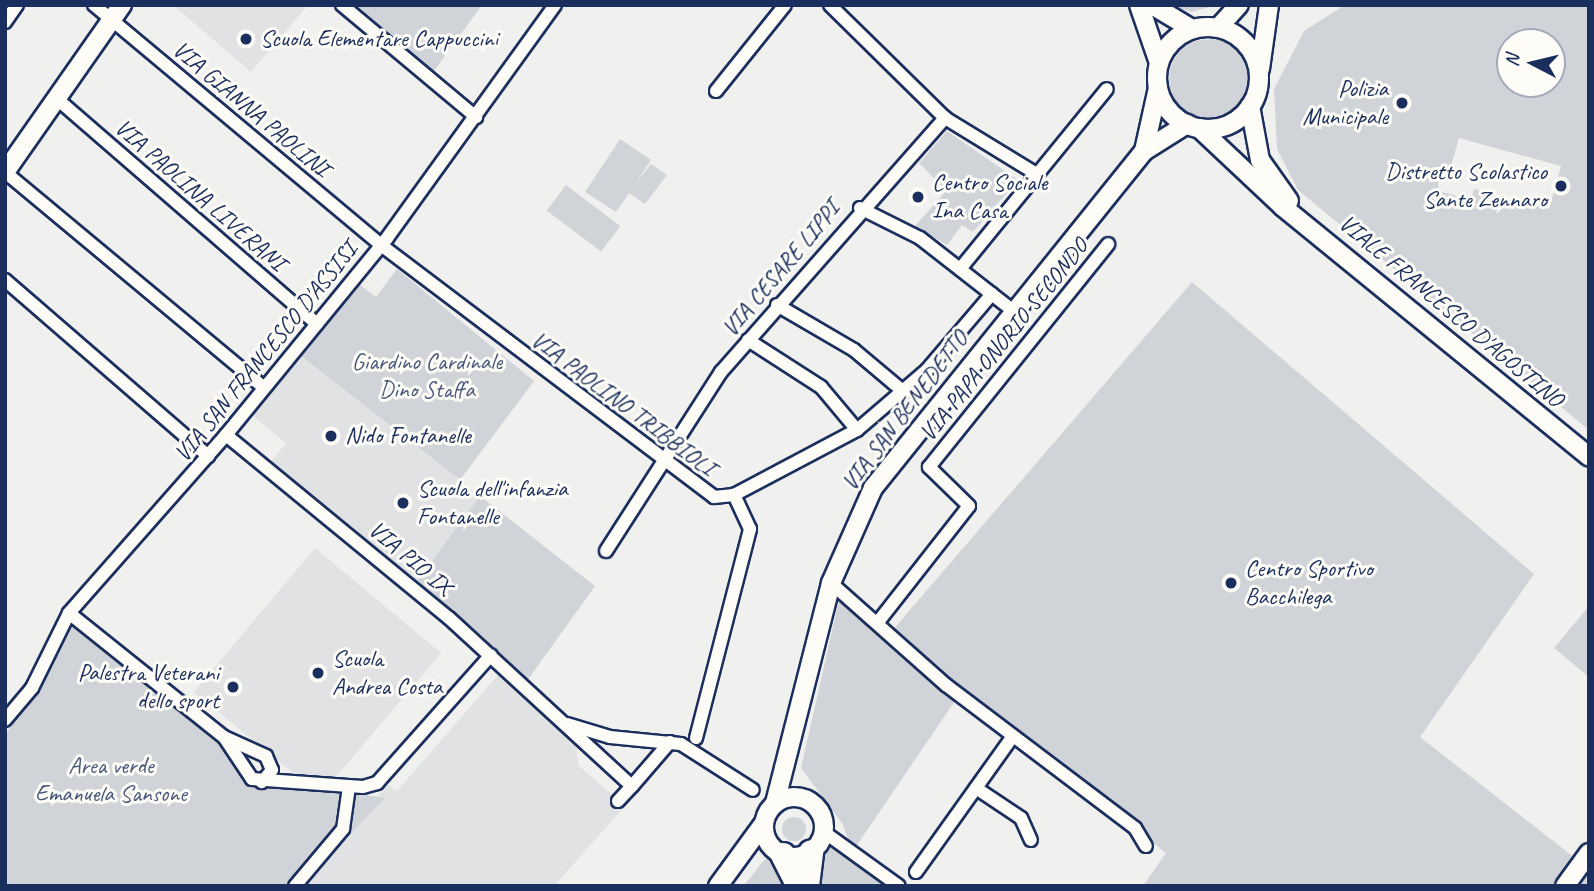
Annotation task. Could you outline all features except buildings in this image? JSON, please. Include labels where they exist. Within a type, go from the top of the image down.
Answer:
[{"type":"highway","points":[[807,886],[818,842]]},
{"type":"highway","points":[[777,852],[799,886]]},
{"type":"street","points":[[5,22],[17,5]]},
{"type":"street","name":"VIA GIANNA PAOLINI","points":[[94,5],[381,245]]},
{"type":"street","points":[[122,5],[5,172],[264,388]]},
{"type":"street","points":[[342,5],[476,117]]},
{"type":"street","name":"VIA SAN FRANCESCO D'ASSISI","points":[[5,720],[32,688],[69,613],[226,435],[381,245],[555,5]]},
{"type":"street","points":[[716,91],[785,5]]},
{"type":"street","points":[[830,5],[945,118],[1038,175]]},
{"type":"street","points":[[1139,5],[1159,63],[1158,88]]},
{"type":"street","points":[[1152,5],[1192,29]]},
{"type":"street","points":[[1218,28],[1239,5]]},
{"type":"street","name":"VIALE FRANCESCO D'AGOSTINO","points":[[1269,5],[1259,76],[1250,106],[1260,160],[1314,230]]},
{"type":"street","points":[[1159,63],[1171,42],[1192,29],[1218,28],[1247,45],[1259,76]]},
{"type":"street","name":"VIALE FRANCESCO D'AGOSTINO","points":[[1158,88],[1168,110],[1193,126],[1251,178],[1589,457]]},
{"type":"street","name":"VIA SAN BENEDETTO","points":[[1144,151],[1158,88]]},
{"type":"street","points":[[960,269],[1107,89]]},
{"type":"street","name":"VIA PAOLINA LIVERANI","points":[[56,98],[317,324]]},
{"type":"street","points":[[1193,126],[1222,127],[1250,106]]},
{"type":"street","name":"VIA CESARE LIPPI","points":[[606,551],[748,340],[860,208],[945,118]]},
{"type":"street","name":"VIA SAN BENEDETTO","points":[[718,886],[764,823],[775,803],[793,746],[831,583],[873,488],[1012,310],[1144,151],[1193,126]]},
{"type":"street","points":[[1251,178],[1260,160]]},
{"type":"street","points":[[860,208],[920,238],[1012,310]]},
{"type":"street","name":"VIA PAPA ONORIO SECONDO","points":[[878,622],[969,506],[929,467],[1108,244]]},
{"type":"street","name":"VIA PAOLINO TRIBBIOLI","points":[[381,245],[665,464],[714,498],[734,495],[858,430],[904,392],[992,294]]},
{"type":"street","points":[[5,280],[208,456]]},
{"type":"street","points":[[777,304],[854,350],[904,392]]},
{"type":"street","points":[[748,340],[821,387],[858,430]]},
{"type":"street","name":"VIA PIO IX","points":[[226,435],[491,655],[632,786]]},
{"type":"street","points":[[696,738],[750,529],[734,495]]},
{"type":"street","points":[[831,583],[1013,736],[1135,828],[1146,846]]},
{"type":"street","points":[[69,613],[224,737],[271,762],[293,782]]},
{"type":"street","points":[[224,737],[243,774],[262,782],[349,787],[377,783],[491,655]]},
{"type":"street","name":"VIA PIO IX","points":[[560,721],[610,737],[670,741],[753,790]]},
{"type":"street","points":[[916,872],[1013,736]]},
{"type":"street","points":[[618,801],[670,741]]},
{"type":"street","name":"VIA SAN BENEDETTO","points":[[793,746],[796,780],[808,801],[821,814],[818,842],[899,886]]},
{"type":"street","points":[[262,782],[271,762]]},
{"type":"street","points":[[295,886],[343,829],[349,787]]},
{"type":"street","points":[[976,788],[1021,818],[1031,840]]},
{"type":"street","points":[[775,803],[791,797],[808,801]]},
{"type":"street","points":[[764,823],[777,852]]},
{"type":"street","points":[[730,886],[755,854],[777,852],[818,842]]},
{"type":"street","points":[[1565,886],[1589,853]]},
{"type":"shaded area","name":"Scuola Elementare Cappuccini","points":[[173,5],[308,5],[251,72]]},
{"type":"shaded area","points":[[301,356],[480,496],[414,585],[269,464],[286,443],[252,415]]},
{"type":"shaded area","name":"Scuola Andrea Costa","points":[[315,548],[441,653],[330,784],[303,781],[194,692]]},
{"type":"shaded area","points":[[499,674],[576,743],[578,765],[625,806],[554,886],[301,886],[388,785],[397,791]]},
{"type":"green space","points":[[355,5],[482,5],[434,71]]},
{"type":"green space","points":[[1169,5],[1217,5],[1191,12]]},
{"type":"green space","points":[[1345,5],[1589,5],[1589,430],[1298,190],[1277,149],[1274,89],[1304,31]],"holes":[[[1459,138],[1561,166],[1549,209],[1474,189],[1471,200],[1439,191],[1436,167],[1450,170]]]},
{"type":"green space","points":[[1201,39],[1217,39],[1231,45],[1243,57],[1249,71],[1249,87],[1243,101],[1231,113],[1217,119],[1201,119],[1187,113],[1175,101],[1169,87],[1169,71],[1175,57],[1187,45]]},
{"type":"green space","points":[[947,131],[1018,180],[973,232],[962,225],[947,245],[915,226],[946,191],[919,163]]},
{"type":"green space","points":[[620,139],[651,160],[635,184],[651,164],[667,175],[645,204],[629,193],[616,212],[585,192]]},
{"type":"green space","points":[[566,185],[620,226],[601,251],[547,211]]},
{"type":"green space","name":"Giardino Cardinale Dino Staffa","points":[[397,269],[534,381],[460,480],[301,356],[360,285],[376,297]]},
{"type":"green space","name":"Centro Sportivo Bacchilega","points":[[1192,282],[1534,574],[1420,737],[1580,862],[1589,851],[1589,886],[1143,886],[1166,853],[961,692],[853,851],[842,823],[801,768],[841,591],[891,632]]},
{"type":"green space","points":[[480,496],[595,586],[524,685],[414,585]]},
{"type":"green space","points":[[1589,606],[1589,677],[1554,648]]},
{"type":"green space","name":"Area verde Emanuela Sansone","points":[[76,622],[179,698],[266,779],[385,798],[299,886],[5,886],[5,737],[58,636]]},
{"type":"green space","points":[[794,817],[803,820],[806,829],[803,838],[794,841],[785,838],[782,829],[785,820]]},
{"type":"green space","points":[[827,845],[888,886],[811,886]]},
{"type":"green space","points":[[768,856],[790,886],[744,886],[759,866]]},
{"type":"place","name":"Scuola Elementare Cappuccini","points":[[246,39]]},
{"type":"place","name":"Polizia Municipale","points":[[1402,103]]},
{"type":"place","name":"Distretto Scolastico Sante Zennaro","points":[[1561,186]]},
{"type":"place","name":"Centro Sociale Ina Casa","points":[[918,197]]},
{"type":"place","name":"Nido Fontanelle","points":[[331,436]]},
{"type":"place","name":"Scuola dell'infanzia Fontanelle","points":[[403,503]]},
{"type":"place","name":"Centro Sportivo Bacchilega","points":[[1231,583]]},
{"type":"place","name":"Scuola Andrea Costa","points":[[318,673]]},
{"type":"place","name":"Palestra Veterani dello sport","points":[[233,687]]}]
